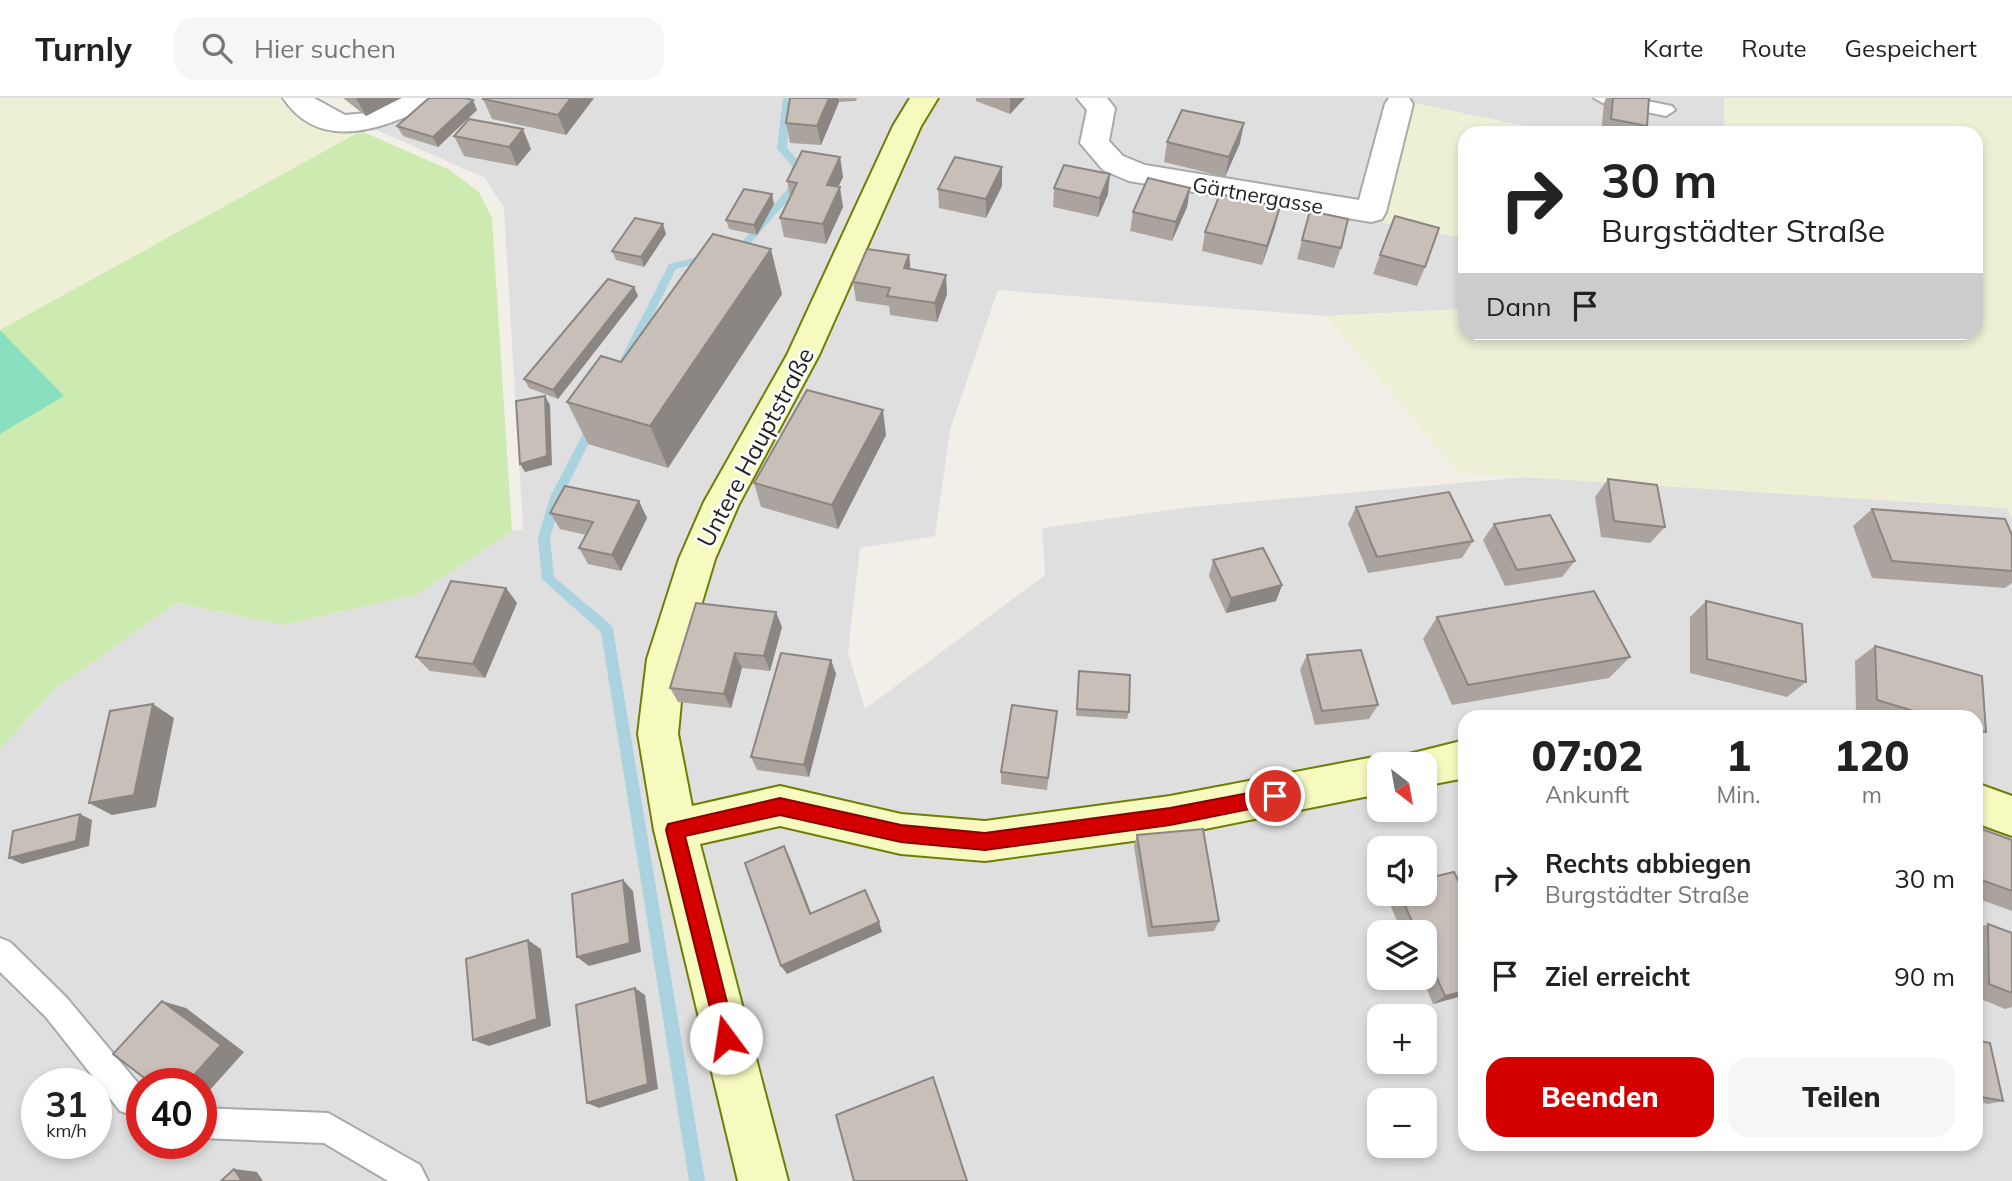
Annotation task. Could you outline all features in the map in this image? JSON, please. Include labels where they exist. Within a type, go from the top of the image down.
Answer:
[{"type":"street","points":[[297,98],[320,114],[353,126],[380,119],[424,98]]},
{"type":"street","name":"Untere Hauptstraße","points":[[763,1181],[675,830],[658,734],[666,659],[693,570],[722,502],[803,355],[907,126],[924,98]]},
{"type":"street","name":"Gärtnergasse","points":[[1091,98],[1101,108],[1094,143],[1113,163],[1139,174],[1371,212],[1400,101]]},
{"type":"street","points":[[1437,764],[1458,760]]},
{"type":"street","points":[[675,830],[780,806],[901,834],[985,841],[1170,816],[1367,777]]},
{"type":"street","points":[[1983,806],[2012,816]]},
{"type":"lane","points":[[1603,98],[1666,110]]},
{"type":"lane","points":[[0,952],[56,1007],[126,1094]]},
{"type":"lane","points":[[217,1124],[328,1128],[409,1175],[412,1181]]},
{"type":"shaded area","points":[[412,98],[1724,98],[1725,126],[1524,126],[1394,99],[1359,218],[1458,237],[1458,309],[1326,316],[998,290],[950,430],[935,536],[860,548],[848,652],[865,709],[1045,575],[1042,528],[1191,507],[1526,477],[2008,508],[2012,518],[2012,1181],[0,1181],[0,749],[55,689],[176,603],[284,625],[418,594],[512,531],[523,529],[504,208],[485,178],[372,128]]},
{"type":"green space","points":[[0,98],[282,98],[310,122],[336,133],[361,131],[0,330]]},
{"type":"green space","points":[[1724,98],[2012,98],[2012,518],[2007,508],[1458,473],[1326,316],[1458,309],[1458,340],[1983,340],[1983,126],[1725,126]]},
{"type":"green space","points":[[1394,99],[1524,126],[1458,126],[1458,237],[1359,218]]},
{"type":"green space","points":[[361,131],[450,170],[479,192],[492,218],[512,531],[418,594],[284,625],[176,603],[55,689],[0,749],[0,330]]},
{"type":"green space","points":[[0,330],[64,396],[0,434]]},
{"type":"building","points":[[429,98],[473,100],[433,137],[397,126]]},
{"type":"building","points":[[484,98],[571,98],[558,115]]},
{"type":"building","points":[[790,98],[829,98],[817,126],[786,123]]},
{"type":"building","points":[[1613,98],[1649,98],[1647,126],[1611,119]]},
{"type":"building","points":[[1182,110],[1244,123],[1229,157],[1167,142]]},
{"type":"building","points":[[469,119],[523,129],[509,147],[454,136]]},
{"type":"building","points":[[802,151],[840,157],[827,185],[840,187],[823,224],[780,218],[797,183],[787,181]]},
{"type":"building","points":[[955,157],[1002,167],[986,199],[938,189]]},
{"type":"building","points":[[1064,165],[1110,174],[1100,198],[1054,188]]},
{"type":"building","points":[[1148,178],[1190,188],[1176,222],[1133,212]]},
{"type":"building","points":[[744,189],[772,194],[754,225],[726,220]]},
{"type":"building","points":[[1220,194],[1280,207],[1267,246],[1205,232]]},
{"type":"building","points":[[1310,211],[1348,219],[1341,248],[1302,240]]},
{"type":"building","points":[[1395,216],[1439,228],[1425,267],[1380,255]]},
{"type":"building","points":[[635,218],[663,224],[641,257],[612,251]]},
{"type":"building","points":[[713,234],[771,249],[650,426],[567,402],[601,356],[621,362]]},
{"type":"building","points":[[867,249],[909,255],[904,268],[946,275],[935,303],[887,296],[890,288],[853,282]]},
{"type":"building","points":[[608,279],[634,287],[553,390],[524,379]]},
{"type":"building","points":[[807,390],[883,410],[832,505],[754,483]]},
{"type":"building","points":[[545,396],[547,456],[520,464],[516,401]]},
{"type":"building","points":[[1608,479],[1657,485],[1665,527],[1614,521]]},
{"type":"building","points":[[565,486],[639,501],[612,555],[579,548],[593,522],[550,513]]},
{"type":"building","points":[[1449,492],[1473,541],[1377,557],[1356,507]]},
{"type":"building","points":[[1872,509],[2005,519],[2012,535],[2012,571],[1892,561]]},
{"type":"building","points":[[1550,515],[1575,561],[1517,570],[1494,524]]},
{"type":"building","points":[[1263,548],[1282,585],[1231,598],[1213,560]]},
{"type":"building","points":[[451,581],[506,588],[473,664],[416,657]]},
{"type":"building","points":[[1594,591],[1630,657],[1468,685],[1437,617]]},
{"type":"building","points":[[1706,601],[1802,624],[1806,682],[1707,659]]},
{"type":"building","points":[[696,603],[776,612],[764,656],[735,653],[724,694],[670,688]]},
{"type":"building","points":[[1875,646],[1982,676],[1986,732],[1983,731],[1983,710],[1910,710],[1877,700]]},
{"type":"building","points":[[1361,650],[1378,705],[1322,711],[1307,655]]},
{"type":"building","points":[[781,653],[831,660],[804,765],[751,757]]},
{"type":"building","points":[[1079,671],[1130,675],[1129,712],[1077,709]]},
{"type":"building","points":[[153,704],[134,795],[89,803],[110,711]]},
{"type":"building","points":[[1012,705],[1057,711],[1048,778],[1001,772]]},
{"type":"building","points":[[80,814],[76,841],[9,858],[13,831]]},
{"type":"building","points":[[1203,829],[1219,921],[1152,927],[1137,835]]},
{"type":"building","points":[[1983,830],[2012,840],[2012,891],[1983,881]]},
{"type":"building","points":[[784,846],[810,914],[865,890],[879,922],[781,966],[745,863]]},
{"type":"building","points":[[1454,872],[1458,880],[1458,993],[1445,996],[1437,978],[1437,920],[1411,920],[1405,906],[1437,906],[1437,876]]},
{"type":"building","points":[[623,880],[630,943],[577,957],[572,894]]},
{"type":"building","points":[[1988,924],[2012,933],[2012,993],[1989,984]]},
{"type":"building","points":[[528,940],[537,1019],[473,1040],[466,959]]},
{"type":"building","points":[[635,988],[648,1084],[587,1103],[576,1005]]},
{"type":"building","points":[[162,1001],[221,1045],[200,1068],[131,1068],[113,1054]]},
{"type":"building","points":[[1983,1042],[1990,1043],[2003,1101],[1983,1097]]},
{"type":"building","points":[[933,1077],[967,1181],[854,1181],[836,1115]]},
{"type":"building","points":[[234,1169],[242,1181],[221,1181]]},
{"type":"waterway","points":[[738,252],[794,188],[797,165],[782,149],[787,98]]},
{"type":"waterway","points":[[624,362],[672,266],[707,258]]},
{"type":"waterway","points":[[593,425],[556,497],[544,538],[548,579],[607,629],[697,1181]]},
{"type":"route","points":[[726,1038],[675,830],[780,806],[901,834],[985,841],[1170,816],[1275,796]]}]
